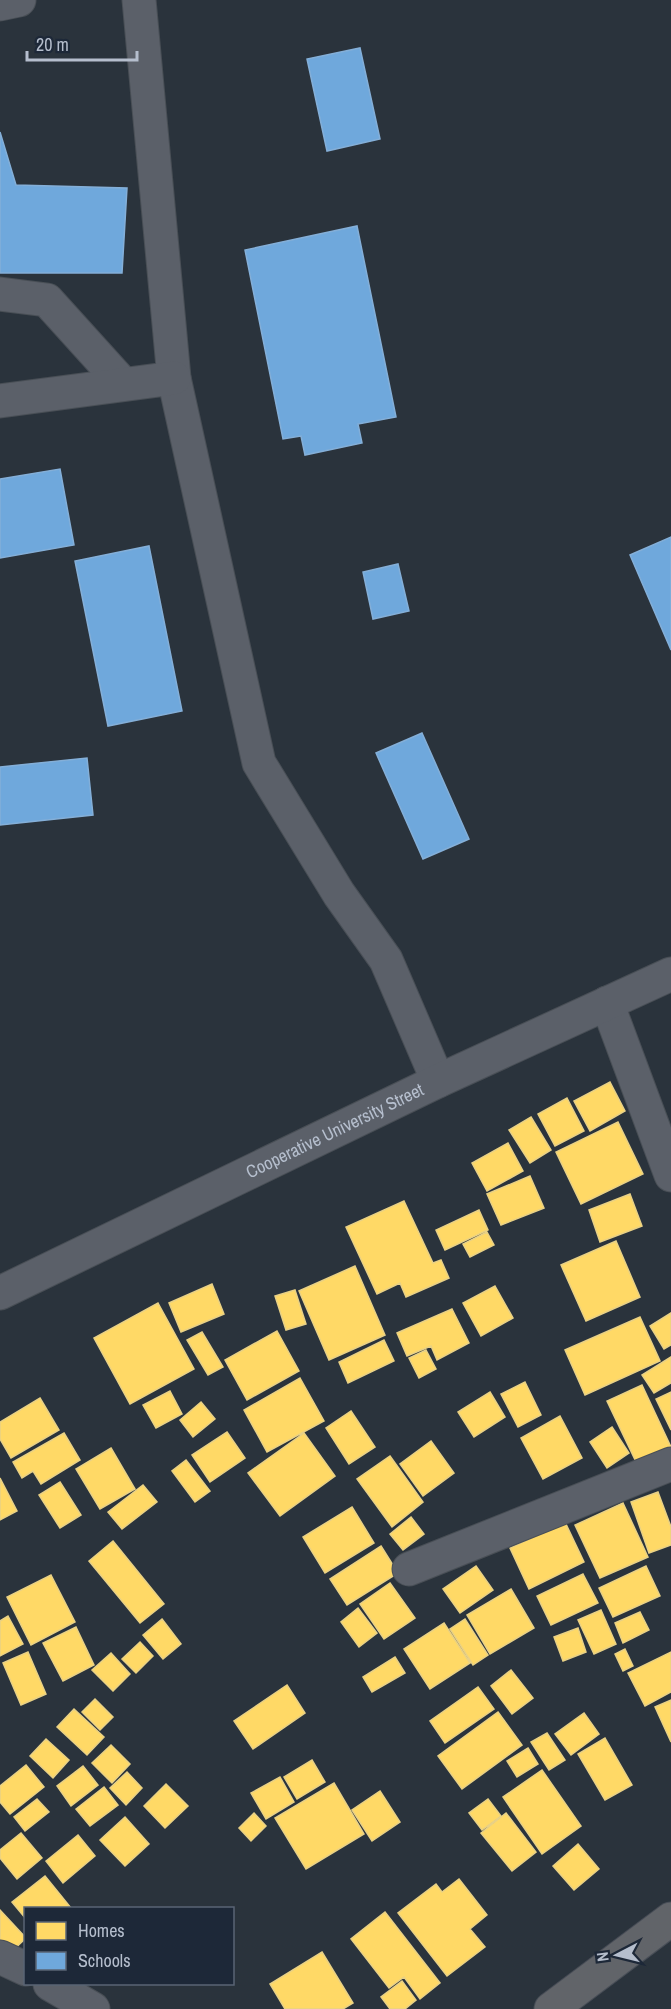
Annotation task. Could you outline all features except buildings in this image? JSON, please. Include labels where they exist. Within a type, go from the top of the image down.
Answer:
[{"type":"highway","points":[[551,2009],[671,1919]]},
{"type":"street","points":[[0,4],[18,0]]},
{"type":"street","points":[[139,0],[174,378],[259,763],[339,894],[386,960],[438,1081]]},
{"type":"street","points":[[0,294],[47,300],[123,384]]},
{"type":"street","points":[[0,401],[174,378]]},
{"type":"street","name":"Cooperative University Street","points":[[0,1293],[438,1081],[671,974]]},
{"type":"street","points":[[607,1003],[671,1175]]},
{"type":"street","points":[[409,1569],[671,1464]]},
{"type":"street","points":[[0,1957],[24,1968]]},
{"type":"street","points":[[53,1985],[93,2009]]}]
